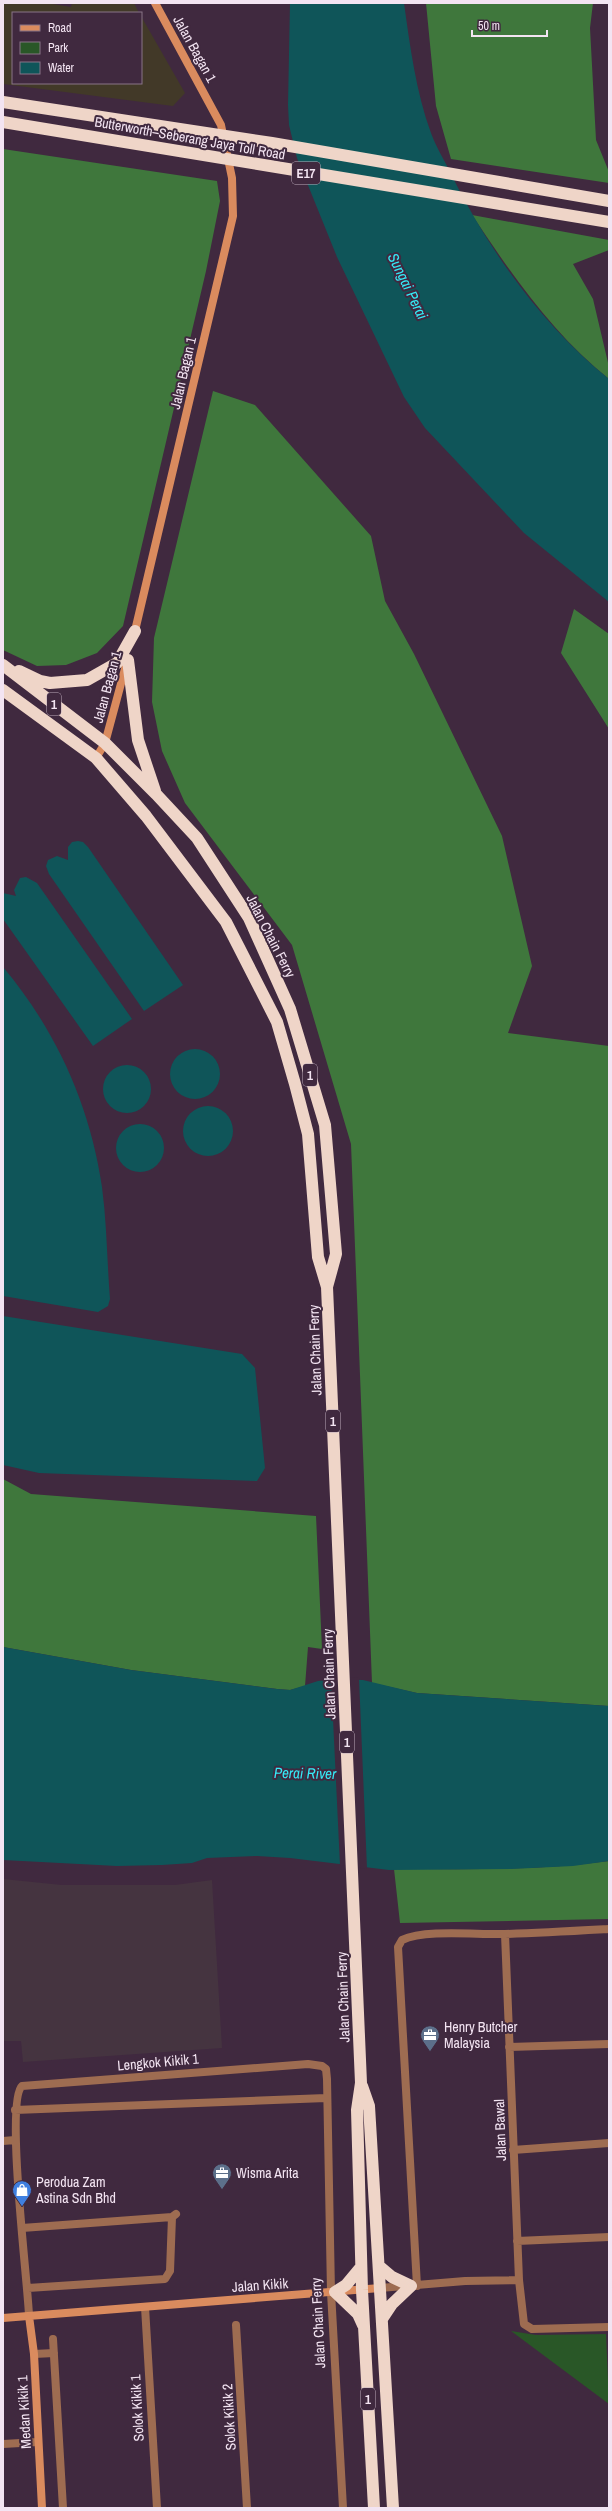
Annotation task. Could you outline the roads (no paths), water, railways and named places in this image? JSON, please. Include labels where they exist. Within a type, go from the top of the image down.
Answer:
[{"type":"highway","name":"Butterworth–Seberang Jaya Toll Road","points":[[3,102],[272,143],[609,201]]},
{"type":"highway","name":"Butterworth–Seberang Jaya Toll Road","points":[[3,122],[609,222]]},
{"type":"highway","points":[[3,665],[40,681],[60,683],[87,680],[117,663],[135,631]]},
{"type":"highway","points":[[128,660],[138,740],[156,794]]},
{"type":"highway","name":"Jalan Chain Ferry","points":[[3,665],[105,743],[156,794],[197,838],[249,918],[290,1009],[325,1125],[336,1254],[327,1286]]},
{"type":"highway","name":"Jalan Chain Ferry","points":[[4,693],[96,758],[146,816],[226,922],[277,1022],[308,1134],[318,1257],[327,1286],[361,2083],[357,2110],[361,2267],[374,2508]]},
{"type":"highway","name":"Jalan Chain Ferry","points":[[361,2083],[369,2106],[393,2508]]},
{"type":"highway","points":[[379,2266],[392,2277],[414,2286],[392,2304],[382,2318]]},
{"type":"highway","points":[[361,2267],[346,2285],[333,2292],[358,2314],[364,2326]]},
{"type":"street","name":"Jalan Bagan 1","points":[[96,758],[105,743],[128,660],[233,211],[232,178],[221,125],[155,3]]},
{"type":"street","points":[[414,2286],[398,1947],[402,1940],[408,1937],[609,1929]]},
{"type":"street","name":"Jalan Bawal","points":[[505,1934],[517,2241],[519,2280],[524,2324],[532,2329],[609,2327]]},
{"type":"street","points":[[509,2046],[609,2044]]},
{"type":"street","name":"Lengkok Kikik 1","points":[[29,2316],[28,2288],[15,2140],[15,2110],[17,2094],[22,2086],[308,2064],[322,2066]]},
{"type":"street","name":"Jalan Chain Ferry","points":[[322,2066],[326,2069],[333,2292],[343,2508]]},
{"type":"street","points":[[15,2110],[326,2098]]},
{"type":"street","points":[[3,2141],[15,2140]]},
{"type":"street","points":[[513,2150],[609,2143]]},
{"type":"street","points":[[22,2228],[175,2215],[170,2271],[165,2279],[28,2288]]},
{"type":"street","points":[[517,2241],[609,2237]]},
{"type":"street","name":"Jalan Kikik","points":[[3,2318],[465,2281],[519,2280]]},
{"type":"street","name":"Solok Kikik 1","points":[[145,2307],[157,2508]]},
{"type":"street","name":"Medan Kikik 1","points":[[29,2316],[34,2354],[42,2508]]},
{"type":"street","name":"Solok Kikik 2","points":[[236,2325],[247,2508]]},
{"type":"street","points":[[52,2339],[64,2508]]},
{"type":"street","points":[[34,2354],[54,2353]]},
{"type":"street","points":[[3,2444],[38,2442]]},
{"type":"water","name":"Sungai Perai","points":[[290,3],[404,3],[414,69],[421,101],[435,143],[466,203],[500,258],[540,311],[561,335],[609,379],[609,602],[524,533],[425,428],[404,397],[337,257],[297,158],[289,125],[288,105]]},
{"type":"water","points":[[72,842],[83,842],[88,847],[183,985],[144,1011],[49,874],[46,866],[48,860],[57,856],[68,860],[68,847]]},
{"type":"water","points":[[26,877],[37,883],[132,1019],[93,1046],[3,919],[3,893],[16,896],[14,890],[20,878]]},
{"type":"water","points":[[3,967],[39,1016],[54,1043],[68,1070],[89,1127],[102,1187],[110,1299],[108,1306],[98,1312],[3,1296]]},
{"type":"water","points":[[190,1049],[200,1049],[213,1056],[220,1069],[220,1079],[213,1092],[200,1099],[190,1099],[181,1095],[174,1088],[170,1079],[170,1069],[174,1060],[181,1053]]},
{"type":"water","points":[[122,1065],[132,1065],[141,1069],[147,1075],[151,1084],[151,1094],[147,1103],[141,1109],[132,1113],[122,1113],[113,1109],[107,1103],[103,1094],[103,1084],[107,1075],[113,1069]]},
{"type":"water","points":[[208,1106],[217,1108],[226,1113],[231,1122],[233,1131],[231,1140],[226,1149],[217,1154],[208,1156],[199,1154],[190,1149],[185,1140],[183,1131],[185,1122],[190,1113],[199,1108]]},
{"type":"water","points":[[135,1124],[145,1124],[154,1128],[160,1134],[163,1139],[163,1157],[154,1168],[145,1172],[135,1172],[126,1168],[120,1162],[116,1153],[116,1143],[120,1134],[126,1128]]},
{"type":"water","points":[[3,1316],[242,1354],[255,1368],[265,1468],[257,1481],[39,1473],[3,1465]]},
{"type":"water","name":"Perai River","points":[[3,1647],[131,1670],[277,1689],[290,1690],[318,1681],[336,1679],[363,1680],[417,1693],[609,1706],[609,1861],[573,1866],[511,1869],[389,1870],[290,1858],[257,1856],[207,1858],[192,1863],[117,1866],[3,1860]]},
{"type":"place","name":"Henry Butcher Malaysia","points":[[430,2052]]},
{"type":"place","name":"Wisma Arita","points":[[222,2190]]},
{"type":"place","name":"Perodua Zam Astina Sdn Bhd","points":[[22,2207]]}]
